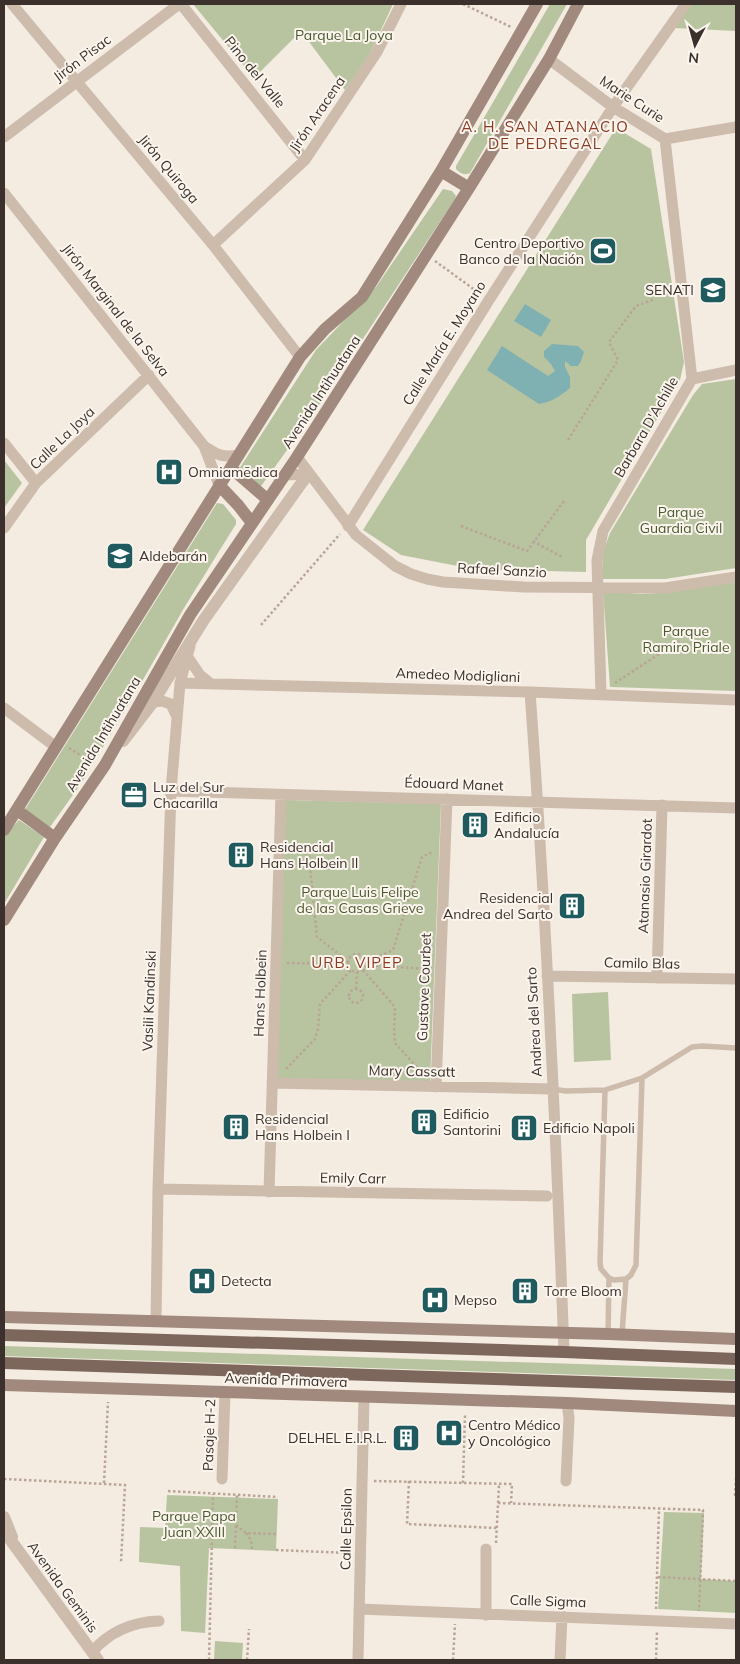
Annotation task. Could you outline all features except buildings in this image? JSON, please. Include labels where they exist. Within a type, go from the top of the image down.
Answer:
[{"type":"main road","name":"Avenida Intihuatana","points":[[4,830],[300,357],[325,329],[362,297],[441,171],[537,4]]},
{"type":"main road","name":"Avenida Intihuatana","points":[[4,920],[103,766],[190,615],[297,457],[470,188],[549,59],[578,4]]},
{"type":"main road","points":[[441,171],[470,188]]},
{"type":"main road","points":[[230,468],[268,500]]},
{"type":"main road","points":[[219,485],[252,523]]},
{"type":"main road","points":[[17,810],[55,838]]},
{"type":"main road","points":[[4,1316],[736,1339]]},
{"type":"main road","points":[[4,1335],[736,1359]]},
{"type":"main road","name":"Avenida Primavera","points":[[4,1363],[566,1383],[736,1387]]},
{"type":"main road","name":"Avenida Primavera","points":[[4,1385],[736,1410]]},
{"type":"street","name":"Jirón Quiroga","points":[[12,4],[213,245],[300,357]]},
{"type":"street","name":"Jirón Pisac","points":[[4,137],[180,4]]},
{"type":"street","name":"Pino del Valle","points":[[180,4],[306,160]]},
{"type":"street","name":"Jirón Aracena","points":[[213,245],[306,160],[377,52],[401,4]]},
{"type":"street","name":"Calle María E. Moyano","points":[[348,526],[489,300],[613,107],[686,4]]},
{"type":"street","name":"Marie Curie","points":[[549,59],[613,107],[665,139],[736,127]]},
{"type":"street","name":"Barbara D'Achille","points":[[601,694],[597,560],[603,531],[692,379],[665,139]]},
{"type":"street","name":"Jirón Marginal de la Selva","points":[[4,193],[204,446],[219,485]]},
{"type":"street","points":[[692,379],[736,370]]},
{"type":"street","name":"Calle La Joya","points":[[4,528],[36,483],[148,376]]},
{"type":"street","points":[[4,442],[36,483]]},
{"type":"street","name":"Jirón Marginal de la Selva","points":[[204,446],[218,455],[226,457],[239,455]]},
{"type":"street","name":"Rafael Sanzio","points":[[297,457],[356,535],[395,566],[427,579],[443,582],[524,587],[665,588],[736,577]]},
{"type":"street","points":[[284,475],[308,474]]},
{"type":"street","points":[[103,766],[153,702],[193,637],[308,474]]},
{"type":"street","name":"Vasili Kandinski","points":[[156,1321],[158,1189],[171,791],[180,683],[193,637]]},
{"type":"street","points":[[187,656],[200,676],[210,683]]},
{"type":"street","points":[[153,702],[180,683]]},
{"type":"street","name":"Amedeo Modigliani","points":[[180,683],[601,694],[736,700]]},
{"type":"street","name":"Andrea del Sarto","points":[[530,692],[547,976],[564,1352]]},
{"type":"street","points":[[153,702],[162,701],[171,704],[176,717]]},
{"type":"street","points":[[4,708],[57,744]]},
{"type":"street","name":"Édouard Manet","points":[[171,791],[736,808]]},
{"type":"street","name":"Hans Holbein","points":[[269,1192],[281,794]]},
{"type":"street","name":"Gustave Courbet","points":[[432,1083],[447,799]]},
{"type":"street","name":"Atanasio Girardot","points":[[657,978],[662,805]]},
{"type":"street","name":"Camilo Blas","points":[[547,976],[736,979]]},
{"type":"street","name":"Mary Cassatt","points":[[272,1083],[432,1083],[552,1089]]},
{"type":"street","name":"Emily Carr","points":[[158,1189],[546,1196]]},
{"type":"street","name":"Pasaje H-2","points":[[222,1479],[225,1392]]},
{"type":"street","name":"Calle Epsilon","points":[[358,1660],[364,1398]]},
{"type":"street","points":[[566,1481],[569,1418],[567,1403]]},
{"type":"street","points":[[4,1517],[16,1546]]},
{"type":"street","name":"Avenida Geminis","points":[[4,1531],[95,1656]]},
{"type":"street","points":[[486,1549],[486,1614]]},
{"type":"street","name":"Calle Sigma","points":[[360,1609],[736,1624]]},
{"type":"street","points":[[560,1660],[562,1616]]},
{"type":"street","points":[[95,1656],[102,1641],[125,1626],[159,1621]]},
{"type":"lane","points":[[552,1089],[566,1091],[605,1090],[642,1078],[692,1047],[736,1048]]},
{"type":"lane","points":[[605,1090],[600,1263],[601,1269],[609,1278],[620,1281],[631,1275],[636,1265],[642,1078]]},
{"type":"lane","points":[[608,1334],[609,1278]]},
{"type":"lane","points":[[622,1334],[626,1279]]},
{"type":"path","points":[[463,4],[522,32]]},
{"type":"path","points":[[426,255],[489,300]]},
{"type":"path","points":[[568,440],[618,360],[609,342],[636,306],[655,299]]},
{"type":"path","points":[[461,526],[527,551],[564,501]]},
{"type":"path","points":[[261,625],[348,526]]},
{"type":"path","points":[[533,542],[562,557]]},
{"type":"path","points":[[601,694],[679,641]]},
{"type":"path","points":[[57,744],[103,766]]},
{"type":"path","points":[[286,842],[309,856],[318,937],[348,962],[351,970]]},
{"type":"path","points":[[351,970],[357,972],[363,970],[366,964],[393,950],[422,857],[437,850]]},
{"type":"path","points":[[348,962],[353,955],[358,954],[364,957],[366,964]]},
{"type":"path","points":[[282,963],[348,962]]},
{"type":"path","points":[[366,964],[432,970]]},
{"type":"path","points":[[285,1070],[315,1039],[318,1029],[320,1004],[351,970]]},
{"type":"path","points":[[363,970],[395,1007],[395,1042],[432,1083]]},
{"type":"path","points":[[356,989],[357,972]]},
{"type":"path","points":[[356,989],[361,991],[363,996],[362,1000],[356,1004],[349,1000],[348,996],[352,990],[356,989]]},
{"type":"path","points":[[104,1483],[108,1402]]},
{"type":"path","points":[[463,1483],[465,1415]]},
{"type":"path","points":[[736,1478],[736,1495]]},
{"type":"path","points":[[4,1480],[125,1484],[121,1562]]},
{"type":"path","points":[[362,1480],[512,1484],[511,1503]]},
{"type":"path","points":[[408,1482],[407,1524],[497,1528]]},
{"type":"path","points":[[168,1491],[278,1497]]},
{"type":"path","points":[[209,1660],[213,1494]]},
{"type":"path","points":[[236,1548],[237,1495]]},
{"type":"path","points":[[498,1503],[703,1510],[699,1613]]},
{"type":"path","points":[[656,1660],[660,1509]]},
{"type":"path","points":[[236,1525],[251,1540],[252,1549]]},
{"type":"path","points":[[246,1533],[276,1534]]},
{"type":"path","points":[[276,1550],[361,1553]]},
{"type":"path","points":[[657,1577],[736,1581]]},
{"type":"path","points":[[453,1660],[456,1613]]},
{"type":"path","points":[[248,1660],[249,1629]]},
{"type":"green space","name":"Parque La Joya","points":[[193,4],[393,4],[369,56],[345,90],[301,31],[254,78]]},
{"type":"green space","points":[[550,4],[567,4],[470,173],[461,173],[456,169],[456,166]]},
{"type":"green space","points":[[691,4],[736,4],[736,31],[674,28]]},
{"type":"green space","name":"Centro Deportivo Banco de la Nación","points":[[616,128],[651,149],[684,362],[680,380],[586,540],[586,572],[473,569],[401,555],[363,530]]},
{"type":"green space","points":[[443,189],[452,191],[456,196],[455,199],[318,407],[259,489],[239,469],[316,350],[376,287]]},
{"type":"green space","name":"Parque Guardia Civil","points":[[736,379],[736,568],[665,579],[602,579],[603,552],[610,533],[693,395],[702,384]]},
{"type":"green space","points":[[4,460],[22,483],[4,508]]},
{"type":"green space","points":[[217,503],[223,504],[236,520],[236,524],[184,608],[80,785],[50,827],[24,811]]},
{"type":"green space","name":"Parque Ramiro Priale","points":[[736,580],[736,691],[610,687],[603,591],[641,594],[660,593]]},
{"type":"green space","name":"Parque Luis Felipe de las Casas Grieve","points":[[286,800],[441,804],[430,1082],[276,1078]]},
{"type":"green space","points":[[19,820],[44,837],[4,904],[4,837]]},
{"type":"green space","points":[[608,992],[611,1060],[574,1062],[572,994]]},
{"type":"green space","points":[[4,1346],[736,1369],[736,1380],[4,1356]]},
{"type":"green space","name":"Parque Papa Juan XXIII","points":[[167,1495],[278,1499],[276,1551],[209,1548],[205,1633],[181,1631],[180,1566],[139,1562],[140,1527],[165,1528]]},
{"type":"green space","points":[[664,1512],[704,1513],[701,1579],[736,1581],[736,1613],[658,1609]]},
{"type":"green space","points":[[215,1641],[243,1643],[242,1660],[214,1660]]},
{"type":"water","points":[[525,304],[551,320],[541,337],[514,321]]},
{"type":"water","points":[[552,344],[578,346],[584,352],[578,366],[571,366],[565,361],[565,367],[570,377],[570,388],[548,402],[539,404],[487,370],[502,346],[548,376],[555,371],[544,357],[544,351]]},
{"type":"place","name":"Centro Deportivo Banco de la Nación","points":[[603,251]]},
{"type":"place","name":"SENATI","points":[[713,290]]},
{"type":"place","name":"Omniamēdica","points":[[169,472]]},
{"type":"place","name":"Aldebarán","points":[[120,556]]},
{"type":"place","name":"Luz del Sur Chacarilla","points":[[134,795]]},
{"type":"place","name":"Edificio Andalucía","points":[[475,825]]},
{"type":"place","name":"Residencial Hans Holbein II","points":[[241,855]]},
{"type":"place","name":"Residencial Andrea del Sarto","points":[[572,906]]},
{"type":"place","name":"Edificio Santorini","points":[[424,1122]]},
{"type":"place","name":"Residencial Hans Holbein I","points":[[236,1127]]},
{"type":"place","name":"Edificio Napoli","points":[[524,1128]]},
{"type":"place","name":"Detecta","points":[[202,1281]]},
{"type":"place","name":"Torre Bloom","points":[[525,1291]]},
{"type":"place","name":"Mepso","points":[[435,1300]]},
{"type":"place","name":"Centro Médico y Oncológico","points":[[449,1433]]},
{"type":"place","name":"DELHEL E.I.R.L.","points":[[406,1438]]},
{"type":"district","name":"A. H. SAN ATANACIO DE PEDREGAL","points":[[545,136]]},
{"type":"district","name":"URB. VIPEP","points":[[357,963]]}]
